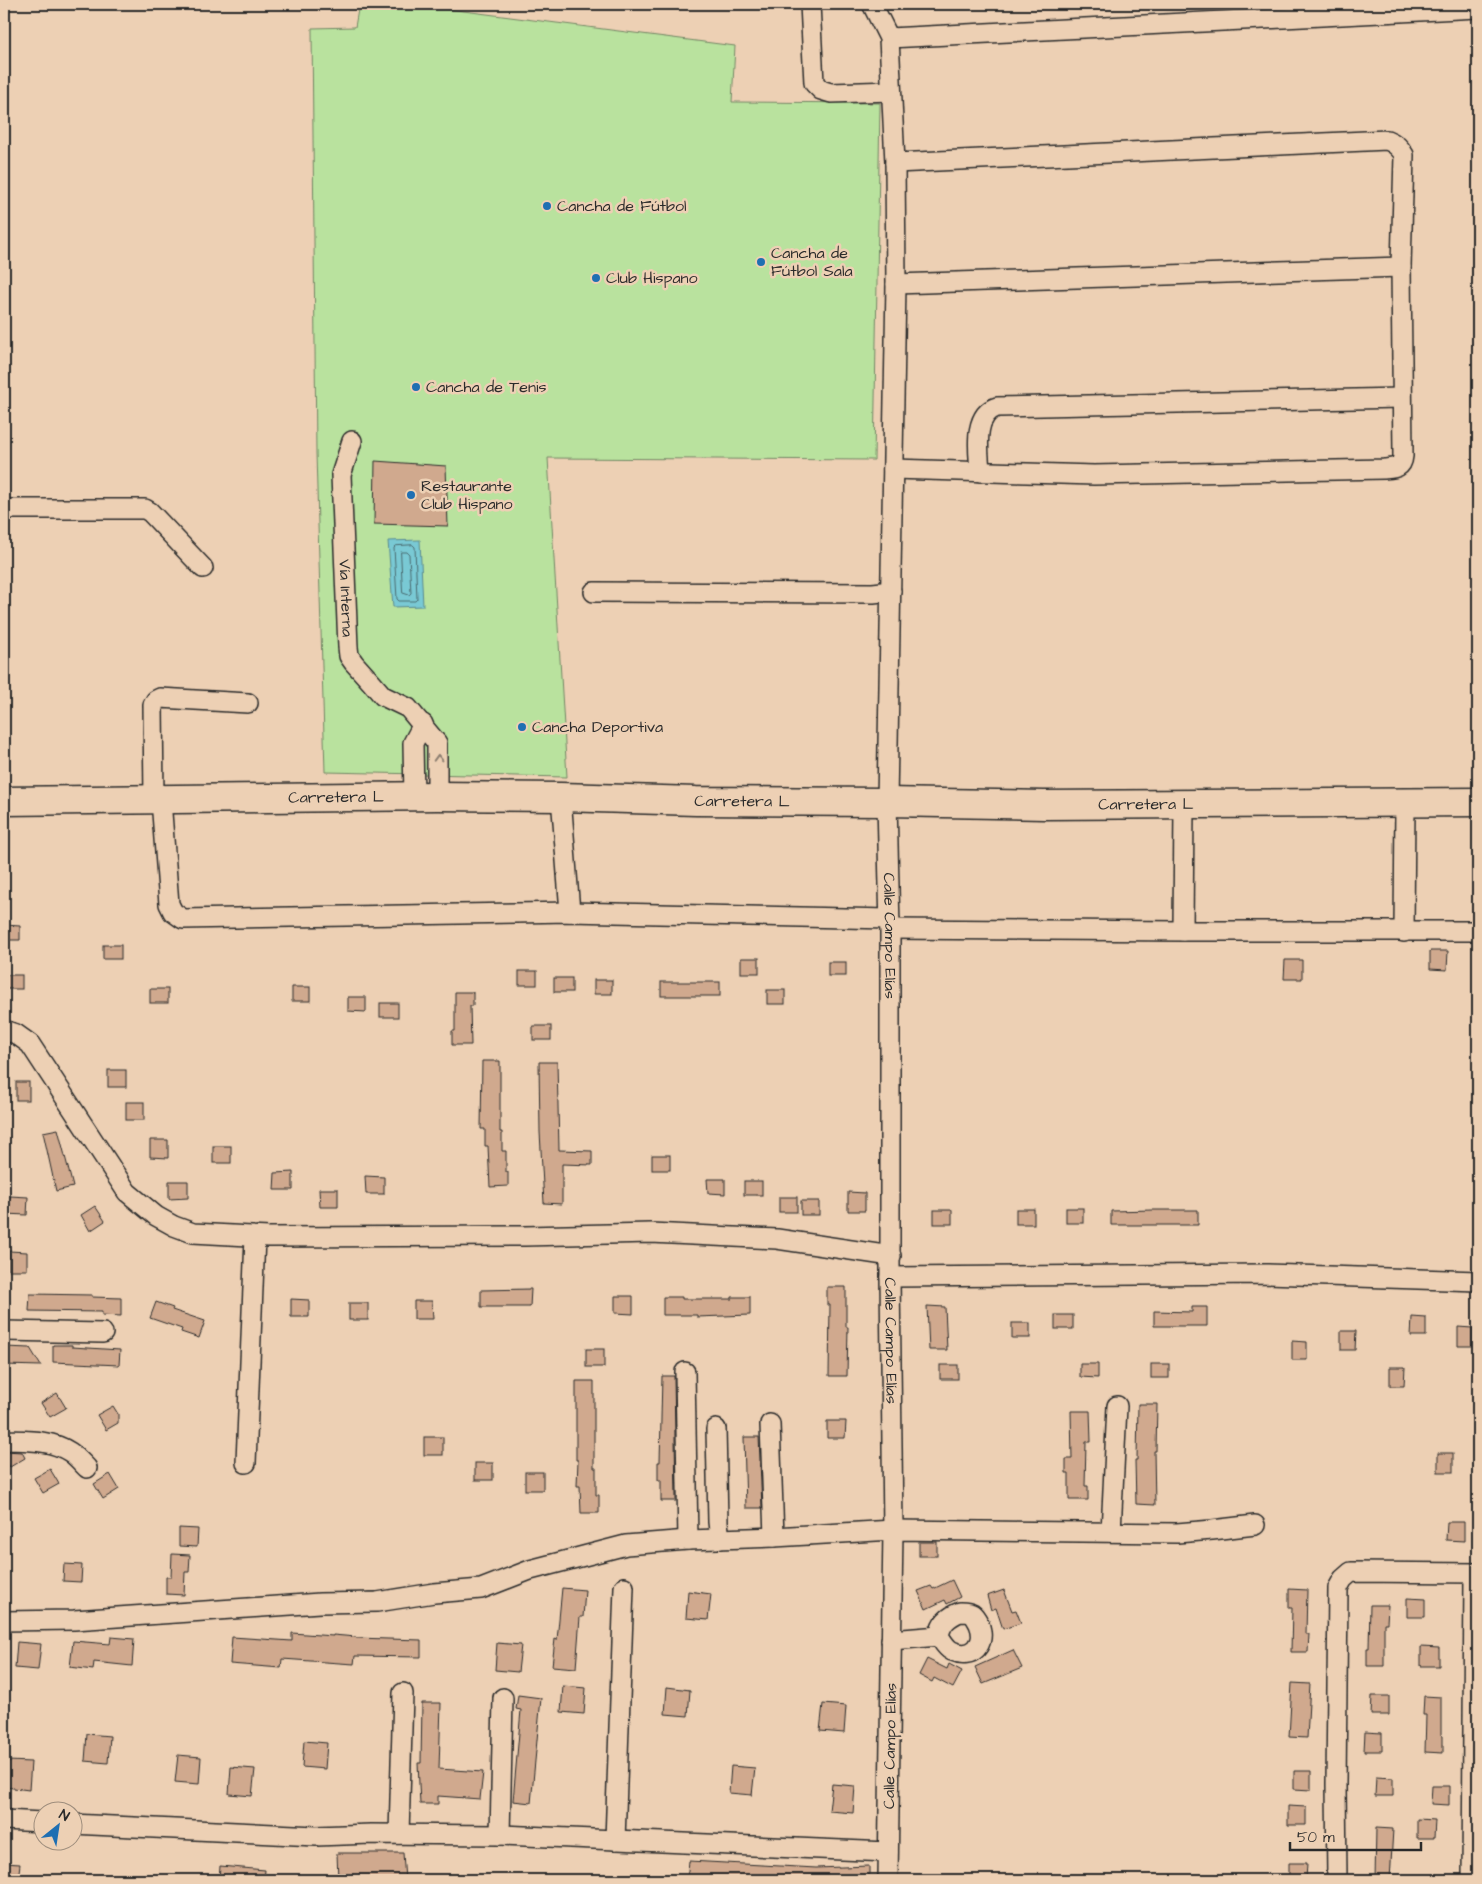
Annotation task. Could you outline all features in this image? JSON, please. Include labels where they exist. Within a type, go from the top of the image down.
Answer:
[{"type":"street","points":[[810,4],[814,83],[817,87],[831,93],[892,91]]},
{"type":"street","name":"Calle Campo Elías","points":[[872,4],[889,38],[892,60],[895,162],[896,284],[887,802],[893,1530],[888,1880]]},
{"type":"street","points":[[889,38],[1478,8]]},
{"type":"street","points":[[893,469],[1094,475],[1396,468],[1402,463],[1403,456],[1401,267],[1404,155],[1398,146],[1387,140],[895,162]]},
{"type":"street","points":[[896,284],[1401,267]]},
{"type":"street","points":[[980,472],[978,437],[981,421],[990,409],[996,407],[1401,398]]},
{"type":"street","name":"Vía Interna","points":[[352,441],[341,475],[349,656],[383,696],[408,708],[437,743],[425,796]]},
{"type":"street","points":[[4,509],[145,509],[203,568]]},
{"type":"street","points":[[594,592],[873,593],[891,591]]},
{"type":"street","points":[[248,702],[160,698],[156,700],[153,706],[157,800],[169,904],[173,912],[183,919],[570,912],[889,924],[1183,931],[1478,931]]},
{"type":"street","points":[[561,796],[570,912]]},
{"type":"street","name":"Carretera L","points":[[4,801],[561,796],[696,801],[1044,805],[1478,802]]},
{"type":"street","points":[[1404,932],[1405,802]]},
{"type":"street","points":[[1183,931],[1184,804]]},
{"type":"street","points":[[4,1030],[16,1034],[30,1044],[127,1192],[141,1205],[174,1226],[193,1233],[255,1237],[525,1236],[651,1232],[777,1239],[891,1256]]},
{"type":"street","points":[[246,1463],[255,1237]]},
{"type":"street","points":[[890,1277],[1267,1274],[1478,1281]]},
{"type":"street","points":[[4,1331],[103,1332]]},
{"type":"street","points":[[685,1372],[688,1540]]},
{"type":"street","points":[[1111,1532],[1117,1406]]},
{"type":"street","points":[[770,1424],[774,1537]]},
{"type":"street","points":[[716,1428],[720,1539]]},
{"type":"street","points":[[4,1440],[44,1442],[57,1446],[70,1452],[87,1468]]},
{"type":"street","points":[[4,1621],[74,1620],[320,1603],[377,1602],[434,1593],[481,1589],[530,1570],[626,1545],[688,1540],[893,1530],[1177,1532],[1255,1525]]},
{"type":"street","points":[[1337,1880],[1338,1588],[1350,1572],[1476,1573],[1472,1880]]},
{"type":"street","points":[[615,1840],[624,1587]]},
{"type":"street","points":[[891,1640],[939,1636]]},
{"type":"street","points":[[399,1834],[403,1693]]},
{"type":"street","points":[[500,1835],[503,1698]]},
{"type":"street","points":[[4,1820],[32,1821]]},
{"type":"street","points":[[82,1824],[316,1836],[399,1834],[500,1835],[888,1852]]},
{"type":"green space","name":"Club Hispano","points":[[359,4],[409,4],[735,46],[732,102],[880,103],[874,460],[548,458],[567,777],[325,772],[316,453],[312,28],[355,27]]},
{"type":"water","points":[[420,540],[423,606],[393,607],[388,541]]},
{"type":"building","name":"Restaurante Club Hispano","points":[[375,461],[446,466],[448,526],[374,524]]},
{"type":"building","points":[[4,925],[20,926],[20,940],[4,940]]},
{"type":"building","points":[[103,945],[121,945],[121,959],[103,959]]},
{"type":"building","points":[[1430,951],[1448,951],[1447,970],[1430,969]]},
{"type":"building","points":[[741,958],[759,958],[759,973],[741,973]]},
{"type":"building","points":[[1285,960],[1302,960],[1302,979],[1284,979]]},
{"type":"building","points":[[828,962],[846,962],[846,976],[828,976]]},
{"type":"building","points":[[519,971],[537,971],[537,985],[519,985]]},
{"type":"building","points":[[4,975],[22,975],[22,989],[4,989]]},
{"type":"building","points":[[554,978],[572,978],[572,992],[554,992]]},
{"type":"building","points":[[594,980],[612,980],[612,994],[594,994]]},
{"type":"building","points":[[661,982],[720,982],[720,996],[661,996]]},
{"type":"building","points":[[292,987],[310,987],[310,1001],[292,1001]]},
{"type":"building","points":[[150,989],[168,989],[168,1003],[150,1003]]},
{"type":"building","points":[[767,990],[785,990],[785,1004],[767,1004]]},
{"type":"building","points":[[455,992],[473,992],[473,1006],[470,1006],[471,1045],[452,1045],[452,1031],[455,1031]]},
{"type":"building","points":[[348,997],[366,997],[366,1012],[348,1011]]},
{"type":"building","points":[[380,1003],[398,1003],[398,1017],[380,1017]]},
{"type":"building","points":[[533,1026],[551,1026],[551,1040],[533,1040]]},
{"type":"building","points":[[482,1061],[500,1061],[500,1132],[502,1132],[502,1151],[506,1151],[508,1186],[490,1187],[488,1146],[485,1146],[485,1129],[481,1129]]},
{"type":"building","points":[[539,1062],[557,1062],[559,1150],[592,1151],[592,1165],[562,1164],[562,1204],[544,1203]]},
{"type":"building","points":[[108,1070],[126,1070],[126,1087],[108,1087]]},
{"type":"building","points":[[16,1082],[29,1082],[29,1100],[16,1100]]},
{"type":"building","points":[[126,1102],[144,1102],[144,1120],[126,1120]]},
{"type":"building","points":[[58,1129],[73,1187],[56,1191],[43,1132]]},
{"type":"building","points":[[150,1140],[168,1140],[168,1158],[150,1157]]},
{"type":"building","points":[[213,1146],[231,1146],[231,1163],[213,1163]]},
{"type":"building","points":[[652,1155],[670,1155],[670,1170],[652,1170]]},
{"type":"building","points":[[293,1172],[293,1190],[274,1190],[275,1173]]},
{"type":"building","points":[[365,1176],[384,1177],[384,1194],[366,1194]]},
{"type":"building","points":[[707,1179],[725,1179],[725,1194],[708,1193]]},
{"type":"building","points":[[169,1181],[188,1181],[188,1198],[169,1199]]},
{"type":"building","points":[[744,1181],[762,1181],[762,1195],[744,1195]]},
{"type":"building","points":[[319,1189],[338,1189],[338,1207],[320,1207]]},
{"type":"building","points":[[848,1192],[865,1193],[865,1211],[848,1211]]},
{"type":"building","points":[[10,1196],[28,1197],[27,1215],[4,1214],[4,1198],[10,1198]]},
{"type":"building","points":[[779,1197],[797,1197],[797,1212],[779,1212]]},
{"type":"building","points":[[801,1201],[819,1201],[819,1215],[801,1215]]},
{"type":"building","points":[[95,1206],[105,1221],[90,1231],[81,1215]]},
{"type":"building","points":[[1066,1208],[1083,1208],[1083,1223],[1066,1223]]},
{"type":"building","points":[[1016,1209],[1034,1209],[1034,1224],[1016,1224]]},
{"type":"building","points":[[934,1210],[952,1210],[952,1224],[934,1224]]},
{"type":"building","points":[[1198,1210],[1198,1225],[1111,1225],[1111,1211]]},
{"type":"building","points":[[9,1251],[27,1252],[27,1270],[9,1270]]},
{"type":"building","points":[[827,1287],[846,1287],[846,1327],[848,1327],[847,1376],[829,1376],[830,1305],[827,1305]]},
{"type":"building","points":[[531,1289],[530,1307],[481,1307],[481,1290]]},
{"type":"building","points":[[30,1294],[92,1295],[92,1297],[121,1298],[121,1316],[102,1315],[102,1312],[29,1311]]},
{"type":"building","points":[[615,1296],[633,1296],[633,1314],[615,1313]]},
{"type":"building","points":[[663,1297],[732,1299],[732,1297],[750,1297],[750,1315],[697,1317],[697,1315],[663,1315]]},
{"type":"building","points":[[291,1299],[309,1300],[309,1317],[291,1317]]},
{"type":"building","points":[[414,1301],[432,1301],[433,1319],[414,1319]]},
{"type":"building","points":[[156,1302],[173,1308],[172,1310],[205,1321],[199,1338],[181,1332],[182,1329],[150,1318]]},
{"type":"building","points":[[349,1303],[368,1303],[368,1320],[349,1320]]},
{"type":"building","points":[[927,1306],[945,1307],[947,1350],[929,1350]]},
{"type":"building","points":[[1192,1307],[1207,1307],[1207,1326],[1154,1326],[1154,1311],[1192,1312]]},
{"type":"building","points":[[1055,1315],[1073,1315],[1073,1329],[1055,1329]]},
{"type":"building","points":[[1412,1317],[1426,1318],[1426,1336],[1411,1336]]},
{"type":"building","points":[[1012,1323],[1030,1323],[1030,1338],[1012,1338]]},
{"type":"building","points":[[1458,1327],[1472,1328],[1472,1346],[1458,1346]]},
{"type":"building","points":[[1341,1331],[1356,1331],[1355,1350],[1341,1350]]},
{"type":"building","points":[[1292,1341],[1307,1342],[1307,1360],[1292,1360]]},
{"type":"building","points":[[53,1345],[120,1350],[119,1365],[53,1362]]},
{"type":"building","points":[[4,1347],[30,1348],[41,1366],[4,1365]]},
{"type":"building","points":[[586,1349],[604,1349],[604,1367],[586,1367]]},
{"type":"building","points":[[1080,1364],[1098,1364],[1098,1378],[1080,1377]]},
{"type":"building","points":[[1151,1364],[1169,1364],[1169,1378],[1151,1378]]},
{"type":"building","points":[[940,1365],[958,1365],[958,1379],[940,1379]]},
{"type":"building","points":[[1390,1367],[1405,1367],[1404,1386],[1390,1386]]},
{"type":"building","points":[[662,1376],[674,1376],[676,1501],[661,1501],[661,1480],[658,1480]]},
{"type":"building","points":[[576,1381],[594,1381],[594,1468],[596,1468],[596,1495],[599,1495],[599,1513],[581,1513],[580,1486],[577,1486],[578,1460],[576,1460]]},
{"type":"building","points":[[57,1393],[66,1408],[50,1417],[41,1403]]},
{"type":"building","points":[[1138,1404],[1157,1404],[1156,1451],[1154,1451],[1155,1505],[1136,1504],[1135,1460],[1137,1460]]},
{"type":"building","points":[[113,1406],[118,1414],[118,1423],[106,1430],[97,1415]]},
{"type":"building","points":[[1071,1411],[1090,1411],[1091,1442],[1086,1442],[1085,1486],[1088,1486],[1088,1500],[1069,1500],[1069,1473],[1066,1473],[1066,1459],[1072,1459]]},
{"type":"building","points":[[827,1421],[846,1421],[845,1438],[827,1438]]},
{"type":"building","points":[[424,1437],[443,1437],[443,1455],[424,1455]]},
{"type":"building","points":[[744,1437],[759,1437],[762,1508],[746,1508]]},
{"type":"building","points":[[4,1451],[22,1452],[25,1458],[10,1467],[4,1458]]},
{"type":"building","points":[[1438,1453],[1453,1453],[1453,1472],[1438,1472]]},
{"type":"building","points":[[475,1463],[493,1463],[493,1480],[475,1480]]},
{"type":"building","points":[[50,1469],[59,1484],[43,1493],[34,1478]]},
{"type":"building","points":[[525,1472],[543,1472],[543,1490],[525,1490]]},
{"type":"building","points":[[110,1474],[119,1489],[103,1499],[94,1484]]},
{"type":"building","points":[[1447,1522],[1464,1522],[1464,1541],[1446,1540]]},
{"type":"building","points":[[179,1528],[198,1529],[197,1547],[179,1546]]},
{"type":"building","points":[[919,1542],[937,1542],[937,1556],[919,1556]]},
{"type":"building","points":[[172,1554],[190,1555],[189,1572],[185,1572],[184,1595],[166,1594],[166,1577],[171,1577]]},
{"type":"building","points":[[64,1564],[82,1565],[81,1582],[63,1581]]},
{"type":"building","points":[[952,1580],[960,1597],[947,1604],[945,1600],[926,1609],[918,1591],[931,1586],[933,1589]]},
{"type":"building","points":[[562,1588],[585,1590],[583,1617],[580,1617],[576,1668],[552,1666],[555,1639],[557,1640]]},
{"type":"building","points":[[1289,1589],[1307,1590],[1306,1634],[1309,1634],[1308,1652],[1291,1652],[1292,1608],[1289,1608]]},
{"type":"building","points":[[1004,1590],[1012,1611],[1016,1610],[1021,1623],[1003,1629],[996,1608],[991,1610],[987,1596]]},
{"type":"building","points":[[688,1591],[711,1594],[708,1620],[686,1618]]},
{"type":"building","points":[[1407,1598],[1425,1599],[1425,1617],[1407,1617]]},
{"type":"building","points":[[1370,1605],[1388,1605],[1387,1623],[1384,1623],[1384,1666],[1367,1666]]},
{"type":"building","points":[[292,1633],[356,1638],[421,1640],[421,1657],[355,1656],[354,1664],[282,1659],[281,1668],[230,1664],[232,1637],[292,1641]]},
{"type":"building","points":[[111,1637],[134,1639],[132,1666],[94,1662],[93,1670],[70,1667],[73,1641],[110,1644]]},
{"type":"building","points":[[17,1642],[41,1644],[38,1670],[15,1668]]},
{"type":"building","points":[[497,1643],[521,1645],[518,1672],[495,1670]]},
{"type":"building","points":[[1421,1647],[1439,1648],[1439,1666],[1421,1666]]},
{"type":"building","points":[[1013,1650],[1022,1668],[983,1684],[975,1667]]},
{"type":"building","points":[[927,1659],[947,1669],[949,1664],[962,1671],[953,1688],[934,1678],[932,1682],[919,1675]]},
{"type":"building","points":[[1292,1683],[1310,1684],[1307,1738],[1289,1737]]},
{"type":"building","points":[[563,1686],[586,1688],[584,1714],[561,1712]]},
{"type":"building","points":[[667,1687],[690,1690],[688,1716],[665,1714]]},
{"type":"building","points":[[518,1695],[541,1698],[531,1803],[513,1801],[521,1710],[516,1709]]},
{"type":"building","points":[[1372,1696],[1389,1696],[1389,1715],[1371,1715]]},
{"type":"building","points":[[1424,1696],[1441,1697],[1443,1753],[1425,1752],[1426,1715],[1423,1715]]},
{"type":"building","points":[[422,1703],[441,1703],[439,1769],[483,1772],[480,1799],[438,1796],[438,1804],[420,1804],[418,1763],[421,1763]]},
{"type":"building","points":[[823,1704],[846,1706],[844,1733],[820,1731]]},
{"type":"building","points":[[1365,1732],[1382,1733],[1382,1751],[1364,1751]]},
{"type":"building","points":[[87,1734],[110,1736],[108,1763],[85,1761]]},
{"type":"building","points":[[304,1741],[327,1743],[325,1769],[302,1767]]},
{"type":"building","points":[[178,1755],[201,1757],[199,1784],[175,1782]]},
{"type":"building","points":[[8,1761],[31,1762],[29,1790],[6,1787]]},
{"type":"building","points":[[731,1766],[755,1768],[752,1795],[729,1793]]},
{"type":"building","points":[[231,1767],[255,1769],[252,1796],[229,1794]]},
{"type":"building","points":[[1294,1771],[1311,1771],[1311,1790],[1294,1789]]},
{"type":"building","points":[[1376,1777],[1393,1778],[1393,1796],[1375,1796]]},
{"type":"building","points":[[832,1784],[855,1786],[853,1813],[829,1811]]},
{"type":"building","points":[[1432,1786],[1449,1786],[1449,1805],[1431,1804]]},
{"type":"building","points":[[1288,1806],[1306,1807],[1306,1825],[1288,1825]]},
{"type":"building","points":[[1417,1819],[1435,1820],[1434,1838],[1417,1838]]},
{"type":"building","points":[[1376,1828],[1393,1829],[1390,1880],[1375,1880]]},
{"type":"building","points":[[337,1853],[403,1853],[405,1880],[338,1880]]},
{"type":"building","points":[[689,1861],[816,1868],[869,1866],[869,1880],[687,1880]]},
{"type":"building","points":[[4,1863],[20,1864],[18,1880],[4,1880]]},
{"type":"building","points":[[1289,1863],[1307,1863],[1306,1880],[1289,1880]]},
{"type":"building","points":[[220,1866],[265,1870],[264,1880],[219,1880]]},
{"type":"place","name":"Cancha de Fútbol","points":[[547,206]]},
{"type":"place","name":"Cancha de Fútbol Sala","points":[[761,262]]},
{"type":"place","name":"Club Hispano","points":[[596,278]]},
{"type":"place","name":"Cancha de Tenis","points":[[416,387]]},
{"type":"place","name":"Restaurante Club Hispano","points":[[411,495]]},
{"type":"place","name":"Cancha Deportiva","points":[[522,727]]}]
